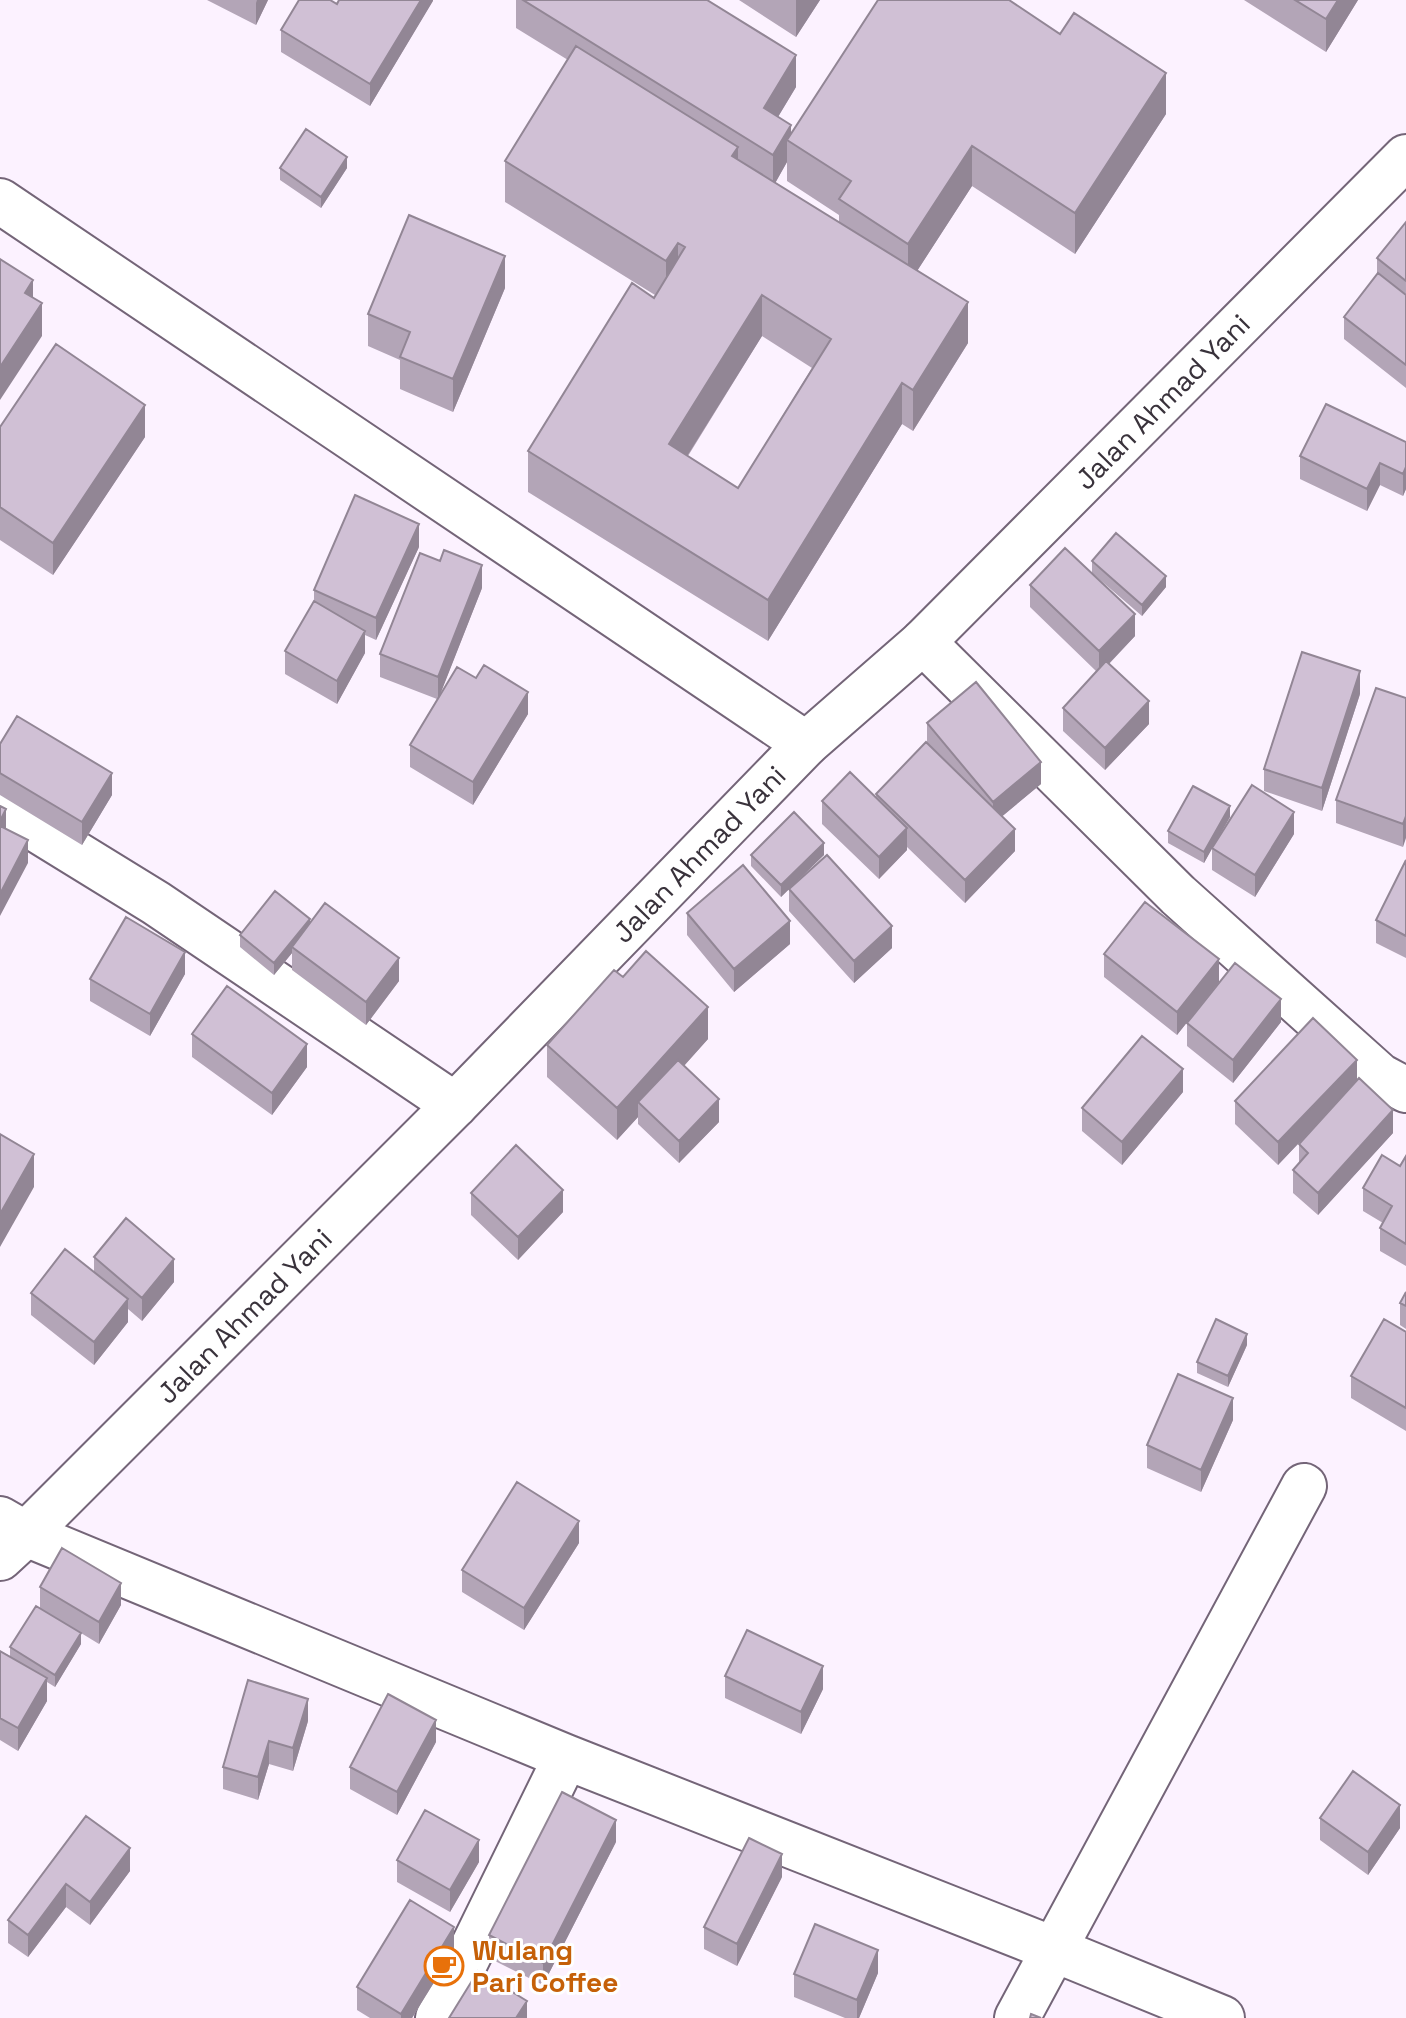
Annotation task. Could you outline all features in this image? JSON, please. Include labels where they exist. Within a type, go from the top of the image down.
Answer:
[{"type":"main road","name":"Jalan Ahmad Yani","points":[[9,1537],[455,1105],[806,744],[923,642],[1406,157]]},
{"type":"main road","points":[[0,201],[806,744]]},
{"type":"main road","points":[[923,642],[1178,895],[1380,1076],[1406,1090]]},
{"type":"main road","points":[[0,807],[156,903],[455,1105]]},
{"type":"main road","points":[[1017,2018],[1304,1486]]},
{"type":"main road","points":[[9,1537],[1222,2018]]},
{"type":"main road","points":[[438,2018],[566,1757]]},
{"type":"building","points":[[299,0],[330,0],[337,4],[339,0],[421,0],[370,84],[281,30]]},
{"type":"building","points":[[523,0],[707,0],[796,55],[764,108],[791,125],[773,155]]},
{"type":"building","points":[[878,0],[1009,0],[1060,34],[1074,13],[1166,73],[1075,213],[972,146],[908,244],[839,199],[851,181],[787,140]]},
{"type":"building","points":[[1295,0],[1338,0],[1326,19]]},
{"type":"building","points":[[576,46],[738,147],[732,156],[968,302],[913,390],[902,383],[768,600],[528,451],[632,283],[654,298],[685,247],[678,243],[666,261],[505,161]],"holes":[[[762,295],[831,339],[738,488],[669,444]]]},
{"type":"building","points":[[306,129],[347,157],[321,197],[280,168]]},
{"type":"building","points":[[409,215],[505,256],[453,379],[400,357],[410,332],[368,314]]},
{"type":"building","points":[[1406,222],[1406,281],[1377,258]]},
{"type":"building","points":[[0,259],[33,280],[25,293],[42,303],[0,367]]},
{"type":"building","points":[[1378,273],[1406,295],[1406,365],[1344,317]]},
{"type":"building","points":[[56,344],[145,405],[53,543],[0,507],[0,427]]},
{"type":"building","points":[[1326,404],[1406,442],[1403,474],[1380,463],[1367,489],[1300,456]]},
{"type":"building","points":[[355,495],[419,524],[376,618],[314,590]]},
{"type":"building","points":[[1116,533],[1166,576],[1142,605],[1092,561]]},
{"type":"building","points":[[1065,548],[1135,614],[1099,651],[1030,585]]},
{"type":"building","points":[[444,550],[482,565],[438,677],[380,654],[420,553],[440,561]]},
{"type":"building","points":[[314,601],[365,631],[337,681],[285,651]]},
{"type":"building","points":[[1302,652],[1360,671],[1322,788],[1264,769]]},
{"type":"building","points":[[1106,661],[1149,701],[1105,748],[1063,708]]},
{"type":"building","points":[[484,665],[528,692],[473,782],[410,745],[457,667],[476,678]]},
{"type":"building","points":[[976,682],[1041,762],[993,802],[927,723]]},
{"type":"building","points":[[1376,688],[1406,698],[1406,816],[1403,824],[1336,800]]},
{"type":"building","points":[[17,716],[112,773],[82,822],[0,773],[0,744]]},
{"type":"building","points":[[926,742],[1015,829],[965,880],[876,794]]},
{"type":"building","points":[[850,772],[907,828],[879,857],[822,801]]},
{"type":"building","points":[[1252,785],[1294,812],[1255,875],[1212,848]]},
{"type":"building","points":[[1193,786],[1230,806],[1204,852],[1168,831]]},
{"type":"building","points":[[0,806],[6,809],[0,821]]},
{"type":"building","points":[[794,812],[824,843],[781,885],[751,855]]},
{"type":"building","points":[[0,826],[28,840],[0,894]]},
{"type":"building","points":[[827,855],[892,926],[854,961],[789,889]]},
{"type":"building","points":[[1406,860],[1406,936],[1376,920]]},
{"type":"building","points":[[743,865],[790,921],[734,969],[687,913]]},
{"type":"building","points":[[275,891],[310,919],[274,963],[240,935]]},
{"type":"building","points":[[1145,902],[1219,959],[1177,1012],[1104,954]]},
{"type":"building","points":[[325,903],[399,958],[366,1002],[292,947]]},
{"type":"building","points":[[126,917],[185,952],[150,1014],[90,979]]},
{"type":"building","points":[[646,951],[708,1007],[617,1108],[547,1045],[614,970],[623,977]]},
{"type":"building","points":[[1235,963],[1281,999],[1233,1060],[1187,1023]]},
{"type":"building","points":[[227,986],[307,1044],[272,1093],[192,1034]]},
{"type":"building","points":[[1313,1018],[1357,1060],[1278,1142],[1235,1101]]},
{"type":"building","points":[[1142,1036],[1183,1069],[1122,1142],[1082,1108]]},
{"type":"building","points":[[678,1060],[719,1099],[679,1141],[638,1102]]},
{"type":"building","points":[[1359,1078],[1393,1110],[1318,1193],[1293,1170],[1308,1153],[1299,1144]]},
{"type":"building","points":[[0,1134],[34,1154],[0,1214]]},
{"type":"building","points":[[516,1145],[563,1190],[518,1237],[471,1193]]},
{"type":"building","points":[[1382,1155],[1400,1166],[1406,1156],[1406,1244],[1380,1228],[1392,1206],[1363,1188]]},
{"type":"building","points":[[126,1218],[174,1259],[142,1298],[94,1257]]},
{"type":"building","points":[[65,1249],[128,1299],[94,1342],[31,1293]]},
{"type":"building","points":[[1406,1292],[1406,1306],[1400,1303]]},
{"type":"building","points":[[1216,1319],[1247,1334],[1228,1376],[1197,1362]]},
{"type":"building","points":[[1384,1319],[1406,1332],[1406,1408],[1351,1376]]},
{"type":"building","points":[[1178,1374],[1233,1398],[1201,1470],[1147,1445]]},
{"type":"building","points":[[517,1482],[579,1521],[524,1608],[462,1570]]},
{"type":"building","points":[[62,1548],[121,1583],[99,1622],[40,1587]]},
{"type":"building","points":[[36,1606],[81,1633],[55,1675],[10,1647]]},
{"type":"building","points":[[747,1630],[823,1666],[801,1712],[725,1676]]},
{"type":"building","points":[[0,1651],[47,1678],[18,1728],[0,1718]]},
{"type":"building","points":[[248,1680],[308,1699],[293,1748],[269,1741],[258,1777],[223,1767]]},
{"type":"building","points":[[388,1694],[436,1720],[397,1792],[350,1767]]},
{"type":"building","points":[[1353,1771],[1400,1805],[1368,1852],[1320,1818]]},
{"type":"building","points":[[562,1792],[616,1820],[543,1963],[489,1935]]},
{"type":"building","points":[[425,1810],[479,1840],[450,1890],[397,1860]]},
{"type":"building","points":[[86,1816],[130,1848],[90,1902],[66,1884],[28,1935],[8,1920]]},
{"type":"building","points":[[749,1838],[782,1854],[737,1944],[704,1927]]},
{"type":"building","points":[[410,1900],[454,1927],[401,2014],[357,1987]]},
{"type":"building","points":[[815,1924],[878,1950],[857,2000],[794,1974]]},
{"type":"building","points":[[478,1971],[527,2001],[516,2018],[449,2018]]},
{"type":"place","name":"Wulang Pari Coffee","points":[[444,1966]]}]
